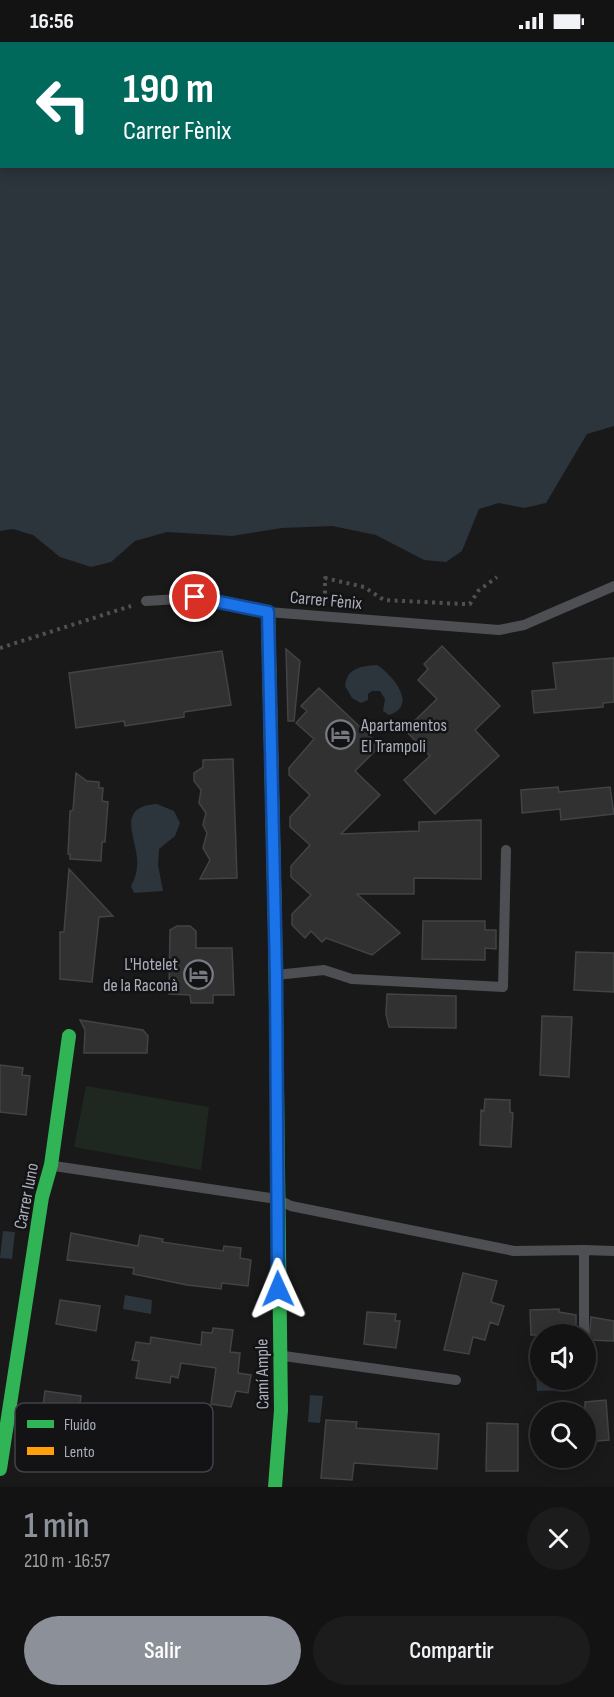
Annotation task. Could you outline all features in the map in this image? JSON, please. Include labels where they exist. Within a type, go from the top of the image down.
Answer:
[{"type":"street","name":"Camí Ample","points":[[268,612],[276,975],[280,1420],[274,1487]]},
{"type":"street","name":"Carrer Iuno","points":[[0,1468],[42,1197],[51,1165],[69,1036]]},
{"type":"lane","name":"Carrer Fènix","points":[[146,601],[195,597],[268,612],[499,630],[524,625],[614,586]]},
{"type":"lane","points":[[276,975],[324,970],[352,979],[503,987],[506,850]]},
{"type":"lane","points":[[51,1165],[277,1199],[291,1206],[514,1251],[614,1251]]},
{"type":"lane","points":[[584,1250],[584,1324]]},
{"type":"lane","points":[[279,1356],[456,1380]]},
{"type":"path","points":[[325,600],[325,578],[364,587],[384,600],[470,604],[478,591],[497,578]]},
{"type":"path","points":[[0,648],[146,601]]},
{"type":"shaded area","points":[[0,168],[614,168],[614,426],[587,434],[546,503],[524,508],[499,503],[479,509],[462,551],[446,562],[424,560],[376,535],[332,526],[282,528],[232,536],[167,532],[135,541],[111,562],[91,567],[60,557],[33,535],[13,529],[0,531]]},
{"type":"shaded area","points":[[377,665],[395,682],[402,698],[402,705],[398,711],[389,715],[383,711],[385,699],[380,691],[372,691],[368,694],[368,700],[361,703],[352,698],[345,686],[349,675],[356,669]]},
{"type":"shaded area","points":[[157,804],[174,811],[180,823],[175,836],[159,849],[158,865],[163,891],[134,893],[131,886],[137,862],[131,823],[137,810]]},
{"type":"shaded area","points":[[86,1086],[209,1107],[201,1170],[74,1147]]},
{"type":"shaded area","points":[[3,1231],[15,1232],[12,1259],[0,1258]]},
{"type":"shaded area","points":[[125,1295],[152,1300],[151,1314],[123,1309]]},
{"type":"shaded area","points":[[310,1395],[323,1396],[320,1423],[308,1422]]},
{"type":"building","points":[[442,646],[500,706],[475,730],[499,756],[435,814],[404,780],[430,756],[405,730],[437,699],[418,680],[428,669],[424,664]]},
{"type":"building","points":[[286,649],[300,661],[294,721],[288,721]]},
{"type":"building","points":[[222,651],[231,705],[184,712],[184,717],[125,726],[124,721],[76,728],[69,673]]},
{"type":"building","points":[[614,658],[614,702],[603,703],[603,707],[534,713],[532,691],[556,689],[553,663]]},
{"type":"building","points":[[319,688],[380,746],[355,771],[380,795],[341,834],[419,831],[419,822],[481,820],[481,879],[414,878],[414,894],[357,894],[400,933],[372,955],[326,938],[322,942],[311,931],[305,938],[292,925],[292,914],[311,895],[291,877],[291,866],[310,845],[290,827],[290,817],[310,795],[289,775],[289,768],[314,739],[296,723],[307,711],[301,706]]},
{"type":"building","points":[[233,759],[237,878],[200,879],[210,860],[203,848],[207,833],[203,825],[206,813],[199,803],[201,790],[194,781],[194,773],[203,767],[203,760]]},
{"type":"building","points":[[76,773],[87,781],[99,782],[99,788],[103,788],[102,801],[108,802],[101,861],[70,859],[70,854],[68,854],[70,811],[73,810]]},
{"type":"building","points":[[558,787],[559,792],[610,787],[614,814],[561,820],[560,809],[522,813],[521,790]]},
{"type":"building","points":[[69,869],[113,916],[99,917],[92,982],[60,979],[60,932],[64,932]]},
{"type":"building","points":[[423,921],[485,921],[485,930],[496,930],[496,949],[485,948],[485,960],[422,959]]},
{"type":"building","points":[[177,926],[190,926],[196,931],[196,948],[232,948],[234,995],[213,995],[213,1003],[191,1003],[190,995],[169,994],[170,930]]},
{"type":"building","points":[[576,952],[614,953],[614,992],[574,990]]},
{"type":"building","points":[[387,994],[456,996],[456,1028],[389,1027],[386,1014]]},
{"type":"building","points":[[542,1016],[572,1017],[569,1077],[540,1075]]},
{"type":"building","points":[[80,1020],[143,1030],[148,1036],[147,1053],[84,1053],[85,1030]]},
{"type":"building","points":[[0,1065],[23,1068],[22,1075],[30,1076],[26,1115],[0,1112]]},
{"type":"building","points":[[485,1099],[510,1100],[510,1112],[513,1113],[511,1147],[480,1145],[481,1110],[484,1111]]},
{"type":"building","points":[[71,1233],[138,1246],[140,1235],[163,1239],[162,1242],[223,1251],[224,1246],[241,1248],[240,1258],[251,1260],[248,1286],[222,1283],[221,1289],[187,1285],[133,1274],[134,1268],[67,1260]]},
{"type":"building","points":[[463,1273],[497,1281],[491,1302],[504,1306],[498,1325],[490,1322],[485,1340],[473,1337],[469,1354],[444,1350]]},
{"type":"building","points":[[60,1300],[100,1306],[96,1331],[56,1324]]},
{"type":"building","points":[[559,1309],[559,1312],[576,1315],[576,1324],[531,1324],[530,1310]]},
{"type":"building","points":[[367,1312],[396,1314],[395,1321],[400,1321],[396,1348],[364,1344]]},
{"type":"building","points":[[591,1317],[614,1321],[614,1341],[596,1340],[596,1324],[590,1324]]},
{"type":"building","points":[[213,1328],[233,1330],[230,1352],[240,1353],[238,1373],[251,1375],[248,1393],[236,1391],[231,1407],[211,1403],[216,1368],[181,1363],[178,1378],[171,1376],[170,1383],[136,1378],[139,1361],[132,1360],[136,1342],[150,1344],[151,1337],[201,1345],[202,1332],[212,1333]]},
{"type":"building","points":[[45,1391],[81,1396],[80,1403],[43,1403]]},
{"type":"building","points":[[606,1400],[609,1440],[596,1441],[596,1402],[585,1402]]},
{"type":"building","points":[[326,1420],[357,1422],[356,1428],[439,1434],[437,1469],[354,1463],[352,1480],[321,1478]]},
{"type":"building","points":[[487,1423],[518,1424],[518,1471],[486,1471]]},
{"type":"traffic: fast","points":[[275,926],[281,1410],[275,1487]]},
{"type":"traffic: fast","points":[[0,1469],[42,1197],[51,1165],[69,1036]]},
{"type":"traffic: slow","points":[[268,612],[275,926]]},
{"type":"place","name":"Apartamentos El Trampoli","points":[[340,735]]},
{"type":"place","name":"L'Hotelet de la Raconà","points":[[199,974]]},
{"type":"route","points":[[195,597],[268,612],[276,975],[278,1289]]}]
